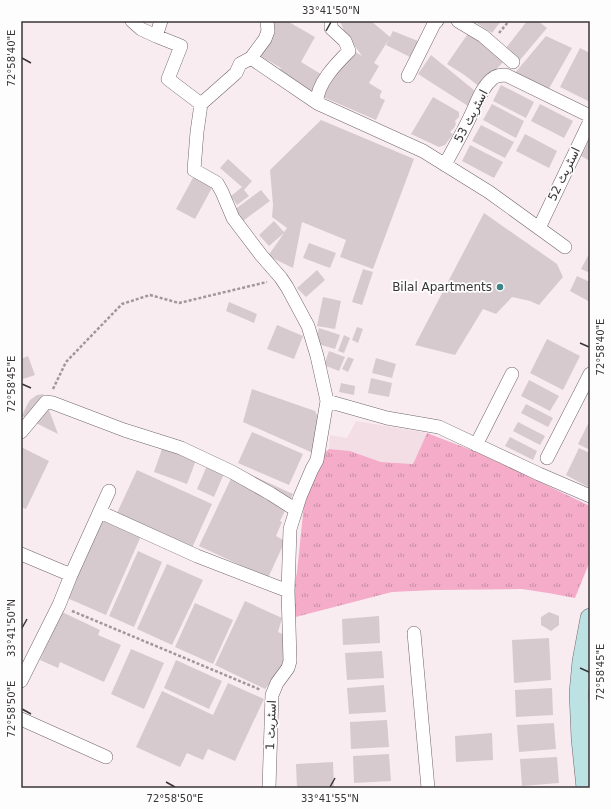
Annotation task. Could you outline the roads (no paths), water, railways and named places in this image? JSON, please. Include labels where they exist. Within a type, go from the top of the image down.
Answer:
[{"type":"main road","points":[[586,788],[581,739],[579,693],[590,618]]},
{"type":"street","points":[[132,21],[141,29],[181,46],[168,79],[201,104]]},
{"type":"street","points":[[156,36],[161,21]]},
{"type":"street","points":[[267,21],[268,31],[265,39],[251,58],[240,64],[236,73],[201,104],[194,170],[217,183],[233,218],[287,287],[308,326],[328,401],[387,418],[439,427],[590,496]]},
{"type":"street","points":[[317,103],[318,92],[324,81],[335,65],[350,51],[346,41],[331,28],[331,21]]},
{"type":"street","points":[[408,76],[434,24],[437,21]]},
{"type":"street","points":[[458,21],[483,36],[513,62]]},
{"type":"street","points":[[251,58],[317,103],[423,152],[445,165],[489,192],[565,247]]},
{"type":"street","name":"اسٹریٹ 53","points":[[445,165],[471,116],[480,95],[491,80],[499,75],[506,75],[590,116]]},
{"type":"street","name":"اسٹریٹ 52","points":[[539,228],[590,121]]},
{"type":"street","points":[[476,445],[512,374]]},
{"type":"street","points":[[547,458],[590,374]]},
{"type":"street","name":"اسٹریٹ 1","points":[[269,788],[272,695],[276,683],[288,668],[290,661],[288,591],[290,529],[300,497],[317,460],[328,401]]},
{"type":"street","points":[[21,432],[46,402],[53,403],[124,430],[181,448],[232,472],[296,510]]},
{"type":"street","points":[[21,681],[59,605],[109,491]]},
{"type":"street","points":[[100,512],[197,556],[288,591]]},
{"type":"street","points":[[21,554],[71,575]]},
{"type":"street","points":[[414,633],[428,788]]},
{"type":"street","points":[[21,719],[106,757]]},
{"type":"place","name":"Bilal Apartments","points":[[500,287]]}]
